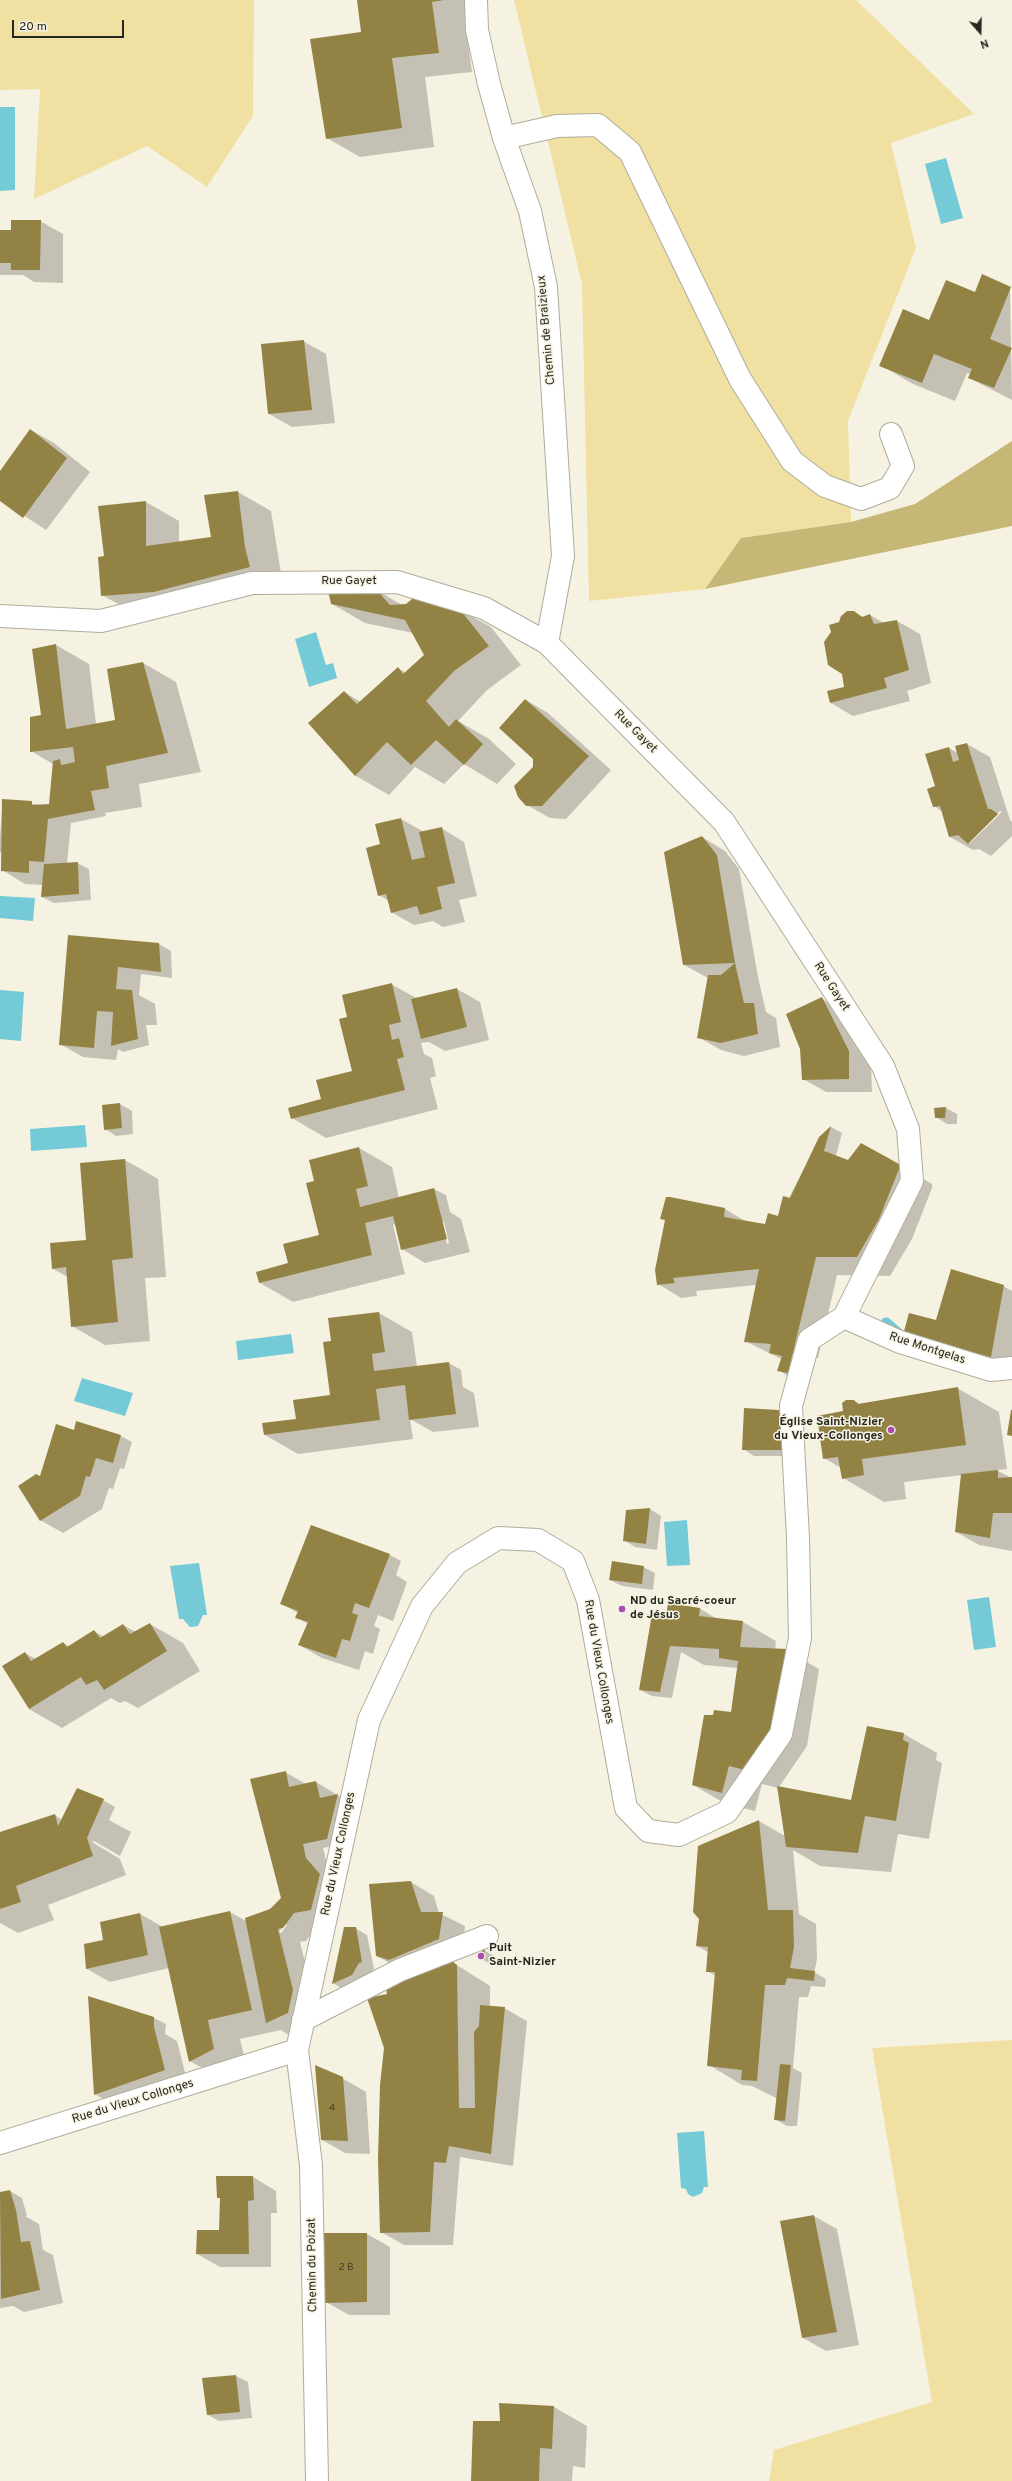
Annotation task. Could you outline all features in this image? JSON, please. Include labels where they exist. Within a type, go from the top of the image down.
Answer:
[{"type":"street","name":"Chemin de Braizieux","points":[[476,0],[477,30],[489,84],[504,138],[530,211],[546,288],[563,556],[547,643]]},
{"type":"street","points":[[504,138],[557,126],[598,125],[630,152],[740,379],[792,461],[825,486],[860,499],[890,488],[903,466],[890,434]]},
{"type":"street","name":"Rue Gayet","points":[[0,616],[101,621],[252,583],[397,582],[484,608],[547,643],[724,822],[883,1066],[908,1129],[912,1181],[844,1317]]},
{"type":"street","name":"Rue Montgelas","points":[[844,1317],[900,1342],[991,1370],[1012,1368]]},
{"type":"street","name":"Rue du Vieux Collonges","points":[[0,2143],[297,2050],[369,1720],[422,1606],[457,1563],[498,1538],[538,1540],[573,1561],[588,1600],[626,1808],[648,1830],[680,1835],[727,1812],[781,1734],[800,1638],[798,1538],[791,1406],[809,1340],[844,1317]]},
{"type":"street","points":[[303,2020],[400,1970],[487,1936]]},
{"type":"street","name":"Chemin du Poizat","points":[[297,2050],[311,2164],[317,2481]]},
{"type":"shaded area","points":[[0,0],[254,0],[253,116],[207,187],[147,146],[34,199],[40,89],[0,90]]},
{"type":"shaded area","points":[[514,0],[856,0],[974,114],[891,143],[916,248],[848,421],[851,522],[741,538],[705,589],[589,601],[582,284]]},
{"type":"shaded area","points":[[1012,441],[1012,526],[705,589],[741,538],[851,522],[915,504]]},
{"type":"shaded area","points":[[1012,2040],[1012,2481],[769,2481],[774,2450],[932,2402],[872,2048]]},
{"type":"water","points":[[0,107],[15,107],[15,190],[0,191]]},
{"type":"water","points":[[946,158],[963,218],[941,224],[925,164]]},
{"type":"water","points":[[316,632],[326,665],[333,663],[337,678],[309,687],[295,639]]},
{"type":"water","points":[[0,896],[35,898],[33,921],[0,918]]},
{"type":"water","points":[[0,990],[24,992],[21,1041],[0,1039]]},
{"type":"water","points":[[85,1125],[87,1147],[31,1151],[30,1129]]},
{"type":"water","points":[[291,1334],[294,1353],[238,1360],[236,1341]]},
{"type":"water","points":[[82,1378],[133,1393],[125,1416],[74,1401]]},
{"type":"water","points":[[687,1520],[690,1565],[667,1566],[664,1522]]},
{"type":"water","points":[[199,1563],[207,1615],[203,1615],[198,1626],[190,1627],[183,1619],[179,1619],[170,1566]]},
{"type":"water","points":[[989,1597],[996,1647],[974,1650],[967,1600]]},
{"type":"water","points":[[704,2131],[708,2187],[704,2187],[702,2193],[693,2197],[688,2194],[686,2189],[681,2188],[677,2133]]},
{"type":"building","points":[[357,0],[444,0],[432,2],[439,53],[392,58],[402,128],[326,139],[310,39],[361,32]]},
{"type":"building","points":[[11,220],[41,220],[40,270],[11,270],[11,263],[0,263],[0,230],[11,230]]},
{"type":"building","points":[[982,274],[1011,287],[990,339],[1012,348],[994,388],[968,378],[972,369],[934,354],[922,383],[879,366],[903,309],[929,320],[946,280],[975,292]]},
{"type":"building","points":[[304,340],[312,410],[268,414],[261,344]]},
{"type":"building","points":[[30,429],[67,458],[23,518],[0,501],[0,471]]},
{"type":"building","points":[[238,491],[245,547],[250,567],[154,592],[101,596],[98,557],[104,556],[98,506],[146,501],[146,546],[211,537],[204,495]]},
{"type":"building","points":[[375,588],[390,605],[406,604],[418,594],[458,607],[489,646],[454,671],[426,701],[449,727],[456,719],[483,744],[464,765],[436,740],[411,765],[387,742],[355,776],[308,723],[344,691],[357,704],[398,667],[403,674],[424,655],[405,620],[331,604],[328,590]]},
{"type":"building","points":[[847,611],[854,611],[862,617],[870,614],[874,624],[897,620],[909,670],[884,678],[887,688],[830,703],[827,691],[844,687],[842,674],[828,665],[824,642],[831,632],[829,625],[839,622],[841,616]]},
{"type":"building","points":[[56,644],[66,729],[115,720],[107,669],[143,662],[168,753],[106,766],[109,788],[91,791],[95,810],[48,819],[44,862],[29,861],[29,873],[1,871],[2,799],[32,801],[32,805],[49,804],[53,761],[60,759],[61,765],[75,762],[73,747],[30,752],[30,717],[41,715],[32,649]]},
{"type":"building","points":[[525,699],[589,756],[542,806],[526,806],[518,797],[514,786],[533,767],[533,759],[499,728]]},
{"type":"building","points":[[967,743],[988,809],[991,809],[998,814],[968,844],[958,835],[949,837],[940,806],[933,807],[927,789],[935,786],[925,754],[949,747],[953,762],[959,760],[955,746]]},
{"type":"building","points":[[401,818],[412,860],[425,857],[419,832],[442,827],[455,883],[437,887],[442,909],[420,915],[417,906],[391,913],[386,894],[378,896],[366,848],[380,844],[375,824]]},
{"type":"building","points":[[702,836],[717,855],[735,963],[683,965],[664,852]]},
{"type":"building","points":[[78,862],[79,894],[41,897],[44,864]]},
{"type":"building","points":[[68,935],[159,943],[161,972],[118,967],[116,989],[132,990],[138,1039],[111,1046],[113,1012],[97,1011],[94,1048],[59,1045]]},
{"type":"building","points":[[735,963],[744,1003],[754,1003],[758,1034],[721,1043],[697,1038],[708,975],[721,975]]},
{"type":"building","points":[[392,983],[401,1022],[389,1025],[392,1040],[399,1038],[404,1057],[397,1059],[405,1090],[291,1119],[288,1108],[321,1099],[316,1080],[352,1071],[339,1019],[347,1017],[342,995]]},
{"type":"building","points":[[457,988],[467,1027],[421,1039],[411,999]]},
{"type":"building","points":[[822,997],[849,1051],[849,1079],[802,1080],[800,1049],[786,1014]]},
{"type":"building","points":[[120,1103],[122,1128],[104,1130],[102,1105]]},
{"type":"building","points":[[946,1107],[945,1118],[935,1118],[934,1108]]},
{"type":"building","points":[[831,1126],[824,1151],[848,1160],[861,1143],[899,1164],[899,1169],[879,1219],[857,1257],[816,1257],[788,1373],[777,1371],[782,1356],[769,1353],[771,1344],[744,1342],[759,1269],[673,1278],[675,1283],[657,1285],[655,1270],[665,1220],[660,1219],[666,1197],[670,1197],[725,1208],[724,1217],[765,1224],[768,1213],[778,1216],[783,1196],[790,1198],[819,1137]]},
{"type":"building","points":[[359,1147],[368,1186],[356,1189],[360,1207],[434,1188],[447,1239],[401,1250],[393,1216],[365,1223],[372,1255],[259,1283],[256,1272],[288,1263],[283,1244],[319,1235],[306,1183],[314,1181],[309,1160]]},
{"type":"building","points":[[125,1159],[133,1258],[112,1260],[118,1322],[71,1327],[66,1267],[52,1269],[50,1243],[86,1240],[80,1163]]},
{"type":"building","points":[[951,1269],[1004,1285],[991,1357],[903,1335],[909,1313],[936,1320]]},
{"type":"building","points":[[379,1312],[385,1352],[372,1354],[374,1371],[449,1362],[456,1414],[409,1420],[405,1385],[376,1389],[380,1420],[264,1435],[262,1423],[296,1419],[293,1400],[330,1395],[323,1342],[331,1341],[328,1318]]},
{"type":"building","name":"Église Saint-Nizier du Vieux-Collonges","points":[[958,1387],[966,1445],[862,1459],[864,1475],[842,1479],[838,1457],[823,1459],[817,1416],[843,1411],[842,1403],[846,1400],[854,1400],[858,1404]]},
{"type":"building","points":[[744,1408],[779,1410],[784,1450],[742,1450]]},
{"type":"building","points":[[1012,1410],[1012,1436],[1007,1435]]},
{"type":"building","points":[[76,1421],[121,1435],[113,1463],[96,1458],[90,1477],[86,1476],[80,1496],[40,1521],[18,1486],[36,1474],[40,1476],[56,1424],[74,1430]]},
{"type":"building","points":[[998,1470],[998,1478],[1012,1477],[1012,1513],[993,1513],[990,1538],[955,1532],[961,1474]]},
{"type":"building","points":[[650,1508],[646,1544],[623,1541],[626,1510]]},
{"type":"building","points":[[311,1525],[390,1554],[369,1608],[355,1603],[352,1613],[358,1615],[350,1641],[342,1639],[336,1658],[298,1645],[308,1622],[295,1618],[298,1611],[280,1604]]},
{"type":"building","points":[[612,1561],[644,1566],[642,1584],[609,1580]]},
{"type":"building","points":[[668,1603],[700,1608],[699,1616],[743,1621],[740,1647],[787,1649],[774,1727],[745,1770],[729,1766],[722,1793],[692,1785],[704,1715],[713,1715],[714,1710],[731,1712],[738,1661],[719,1658],[719,1649],[670,1646],[660,1692],[639,1690],[652,1614],[666,1617]]},
{"type":"building","points":[[150,1623],[167,1651],[104,1690],[97,1680],[86,1685],[81,1677],[29,1709],[2,1666],[25,1652],[31,1661],[63,1642],[67,1647],[94,1630],[100,1638],[123,1624],[130,1634]]},
{"type":"building","points":[[867,1726],[904,1733],[903,1740],[909,1743],[896,1821],[865,1816],[858,1853],[786,1847],[777,1786],[851,1800]]},
{"type":"building","points":[[286,1771],[289,1787],[316,1781],[320,1798],[338,1794],[327,1839],[303,1844],[306,1858],[320,1874],[311,1910],[294,1913],[283,1928],[278,1929],[293,1990],[288,2013],[266,2023],[245,1918],[270,1909],[281,1898],[250,1779]]},
{"type":"building","points":[[77,1788],[104,1799],[87,1838],[93,1856],[16,1886],[21,1902],[0,1909],[0,1832],[55,1814],[58,1826]]},
{"type":"building","points":[[759,1820],[768,1910],[793,1910],[794,1947],[790,1968],[815,1971],[814,1981],[787,1978],[785,1985],[765,1985],[757,2081],[741,2080],[742,2070],[707,2066],[715,1972],[706,1972],[708,1947],[696,1946],[699,1919],[693,1912],[698,1846]]},
{"type":"building","points":[[411,1881],[421,1912],[443,1912],[439,1939],[389,1960],[376,1956],[369,1884]]},
{"type":"building","points":[[230,1911],[252,2010],[208,2020],[214,2049],[189,2062],[159,1927]]},
{"type":"building","points":[[140,1913],[148,1955],[86,1969],[84,1944],[103,1940],[100,1922]]},
{"type":"building","points":[[344,1927],[356,1927],[362,1962],[359,1963],[352,1975],[332,1984]]},
{"type":"building","name":"Puit Saint-Nizier","points":[[485,1949],[483,1960],[478,1959],[479,1952]]},
{"type":"building","points":[[452,1961],[457,1965],[459,2108],[475,2108],[474,2032],[479,2026],[480,2005],[505,2007],[491,2154],[449,2146],[446,2163],[434,2162],[430,2232],[380,2233],[378,2159],[380,2085],[384,2048],[367,1998],[387,1994],[385,1982]]},
{"type":"building","points":[[88,1996],[154,2017],[154,2027],[165,2070],[94,2095]]},
{"type":"building","points":[[780,2064],[791,2065],[785,2121],[774,2120]]},
{"type":"building","points":[[315,2065],[343,2077],[348,2141],[321,2140]]},
{"type":"building","points":[[216,2176],[253,2176],[254,2200],[248,2201],[249,2254],[196,2254],[197,2230],[219,2230],[220,2198],[217,2198]]},
{"type":"building","points":[[10,2190],[16,2210],[21,2242],[30,2241],[40,2290],[1,2299],[0,2192]]},
{"type":"building","points":[[814,2215],[837,2332],[802,2338],[780,2221]]},
{"type":"building","points":[[324,2233],[367,2233],[367,2302],[325,2303]]},
{"type":"building","points":[[236,2375],[240,2412],[207,2415],[202,2378]]},
{"type":"building","points":[[499,2403],[554,2406],[552,2449],[540,2448],[539,2481],[471,2481],[473,2421],[500,2421]]},
{"type":"waterway","points":[[886,1323],[900,1335]]},
{"type":"place","name":"Église Saint-Nizier du Vieux-Collonges","points":[[891,1430]]},
{"type":"place","name":"ND du Sacré-coeur de Jésus","points":[[622,1609]]},
{"type":"place","name":"Puit Saint-Nizier","points":[[481,1956]]}]
